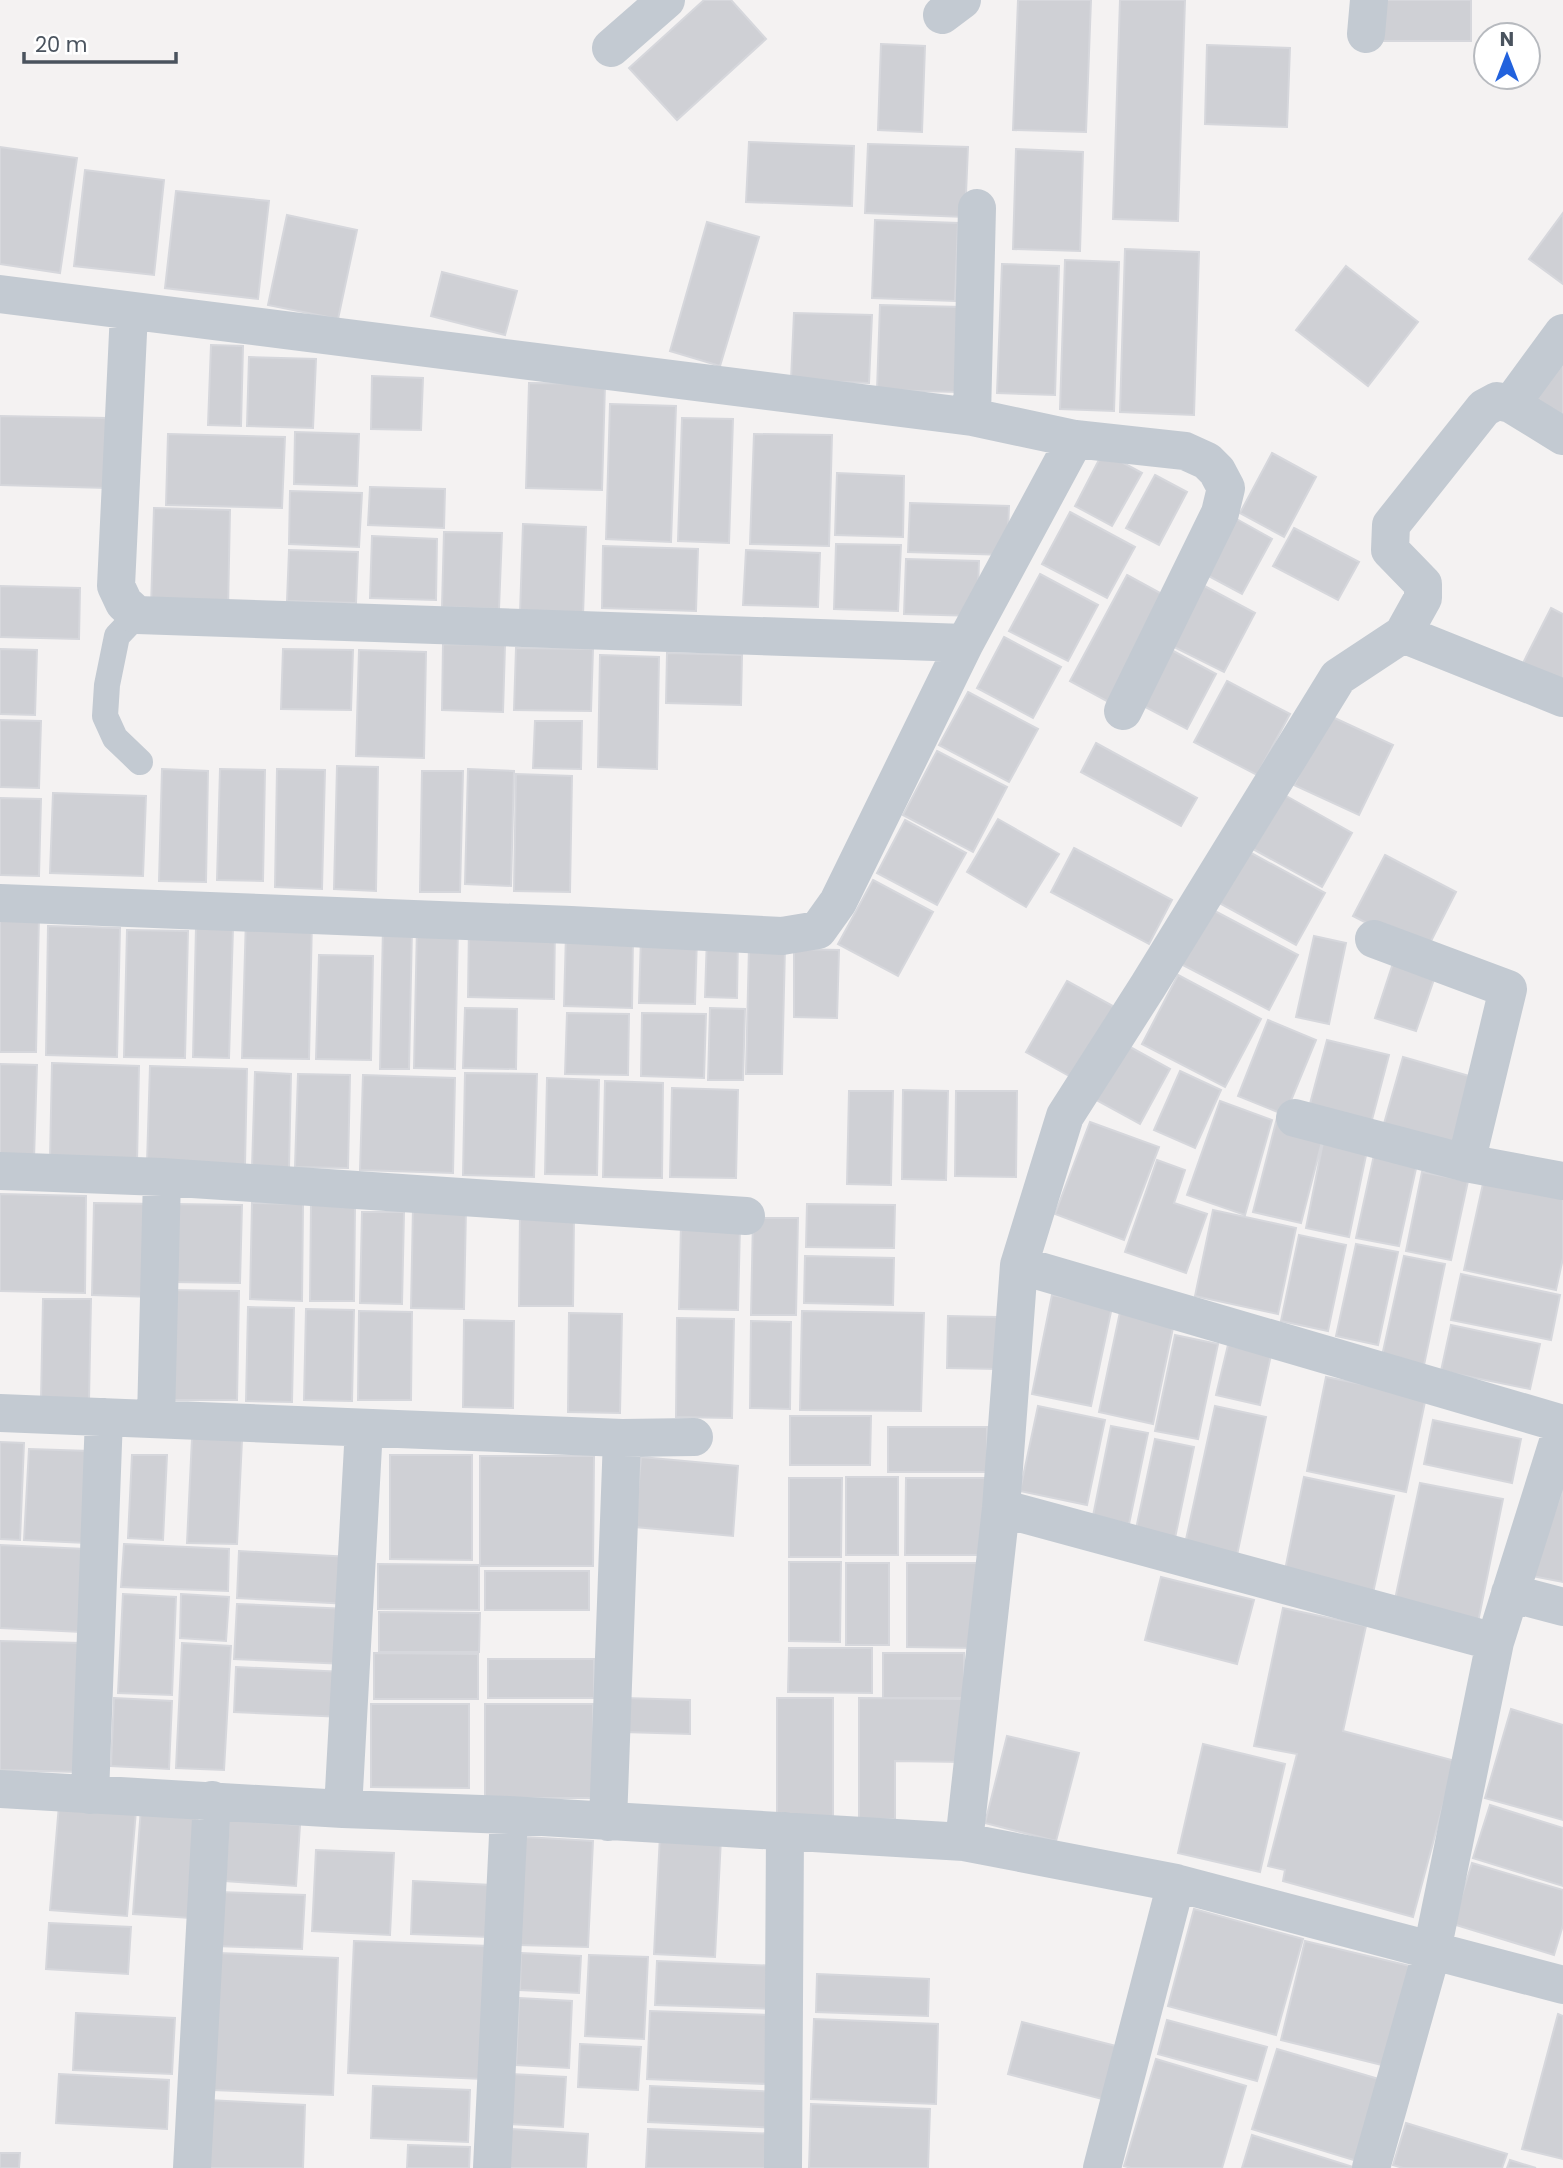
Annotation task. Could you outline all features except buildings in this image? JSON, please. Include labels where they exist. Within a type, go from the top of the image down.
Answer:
[{"type":"street","points":[[611,48],[666,0]]},
{"type":"street","points":[[972,417],[977,208]]},
{"type":"street","points":[[0,294],[972,417],[1075,439],[1185,451],[1207,461],[1217,471],[1226,488],[1220,513],[1123,711]]},
{"type":"street","points":[[129,312],[116,586],[124,603],[137,615],[965,643]]},
{"type":"street","points":[[1511,404],[1563,333]]},
{"type":"street","points":[[964,1842],[1001,1508],[1019,1265],[1065,1116],[1338,677],[1403,634],[1423,598],[1423,584],[1390,550],[1391,525],[1484,408],[1497,401],[1511,404],[1563,436]]},
{"type":"street","points":[[0,903],[782,936],[818,930],[838,902],[965,643],[1075,439]]},
{"type":"street","points":[[1403,634],[1563,698]]},
{"type":"street","points":[[1374,939],[1508,989],[1466,1163]]},
{"type":"street","points":[[1295,1118],[1466,1163],[1563,1181]]},
{"type":"street","points":[[0,1171],[162,1177],[746,1216]]},
{"type":"street","points":[[156,1419],[162,1177]]},
{"type":"street","points":[[1019,1265],[1563,1425],[1495,1642],[1432,1951],[1371,2168]]},
{"type":"street","points":[[0,1413],[622,1438],[694,1437]]},
{"type":"street","points":[[90,1795],[104,1417]]},
{"type":"street","points":[[343,1809],[364,1427]]},
{"type":"street","points":[[608,1822],[622,1438]]},
{"type":"street","points":[[1001,1508],[1495,1642]]},
{"type":"street","points":[[1510,1593],[1563,1607]]},
{"type":"street","points":[[0,1789],[785,1830],[964,1842],[1176,1883],[1563,1985]]},
{"type":"street","points":[[192,2168],[212,1800]]},
{"type":"street","points":[[492,2168],[509,1815]]},
{"type":"street","points":[[783,2168],[785,1830]]},
{"type":"street","points":[[1102,2168],[1176,1883]]},
{"type":"lane","points":[[137,615],[117,636],[107,685],[105,716],[115,738],[140,762]]}]
